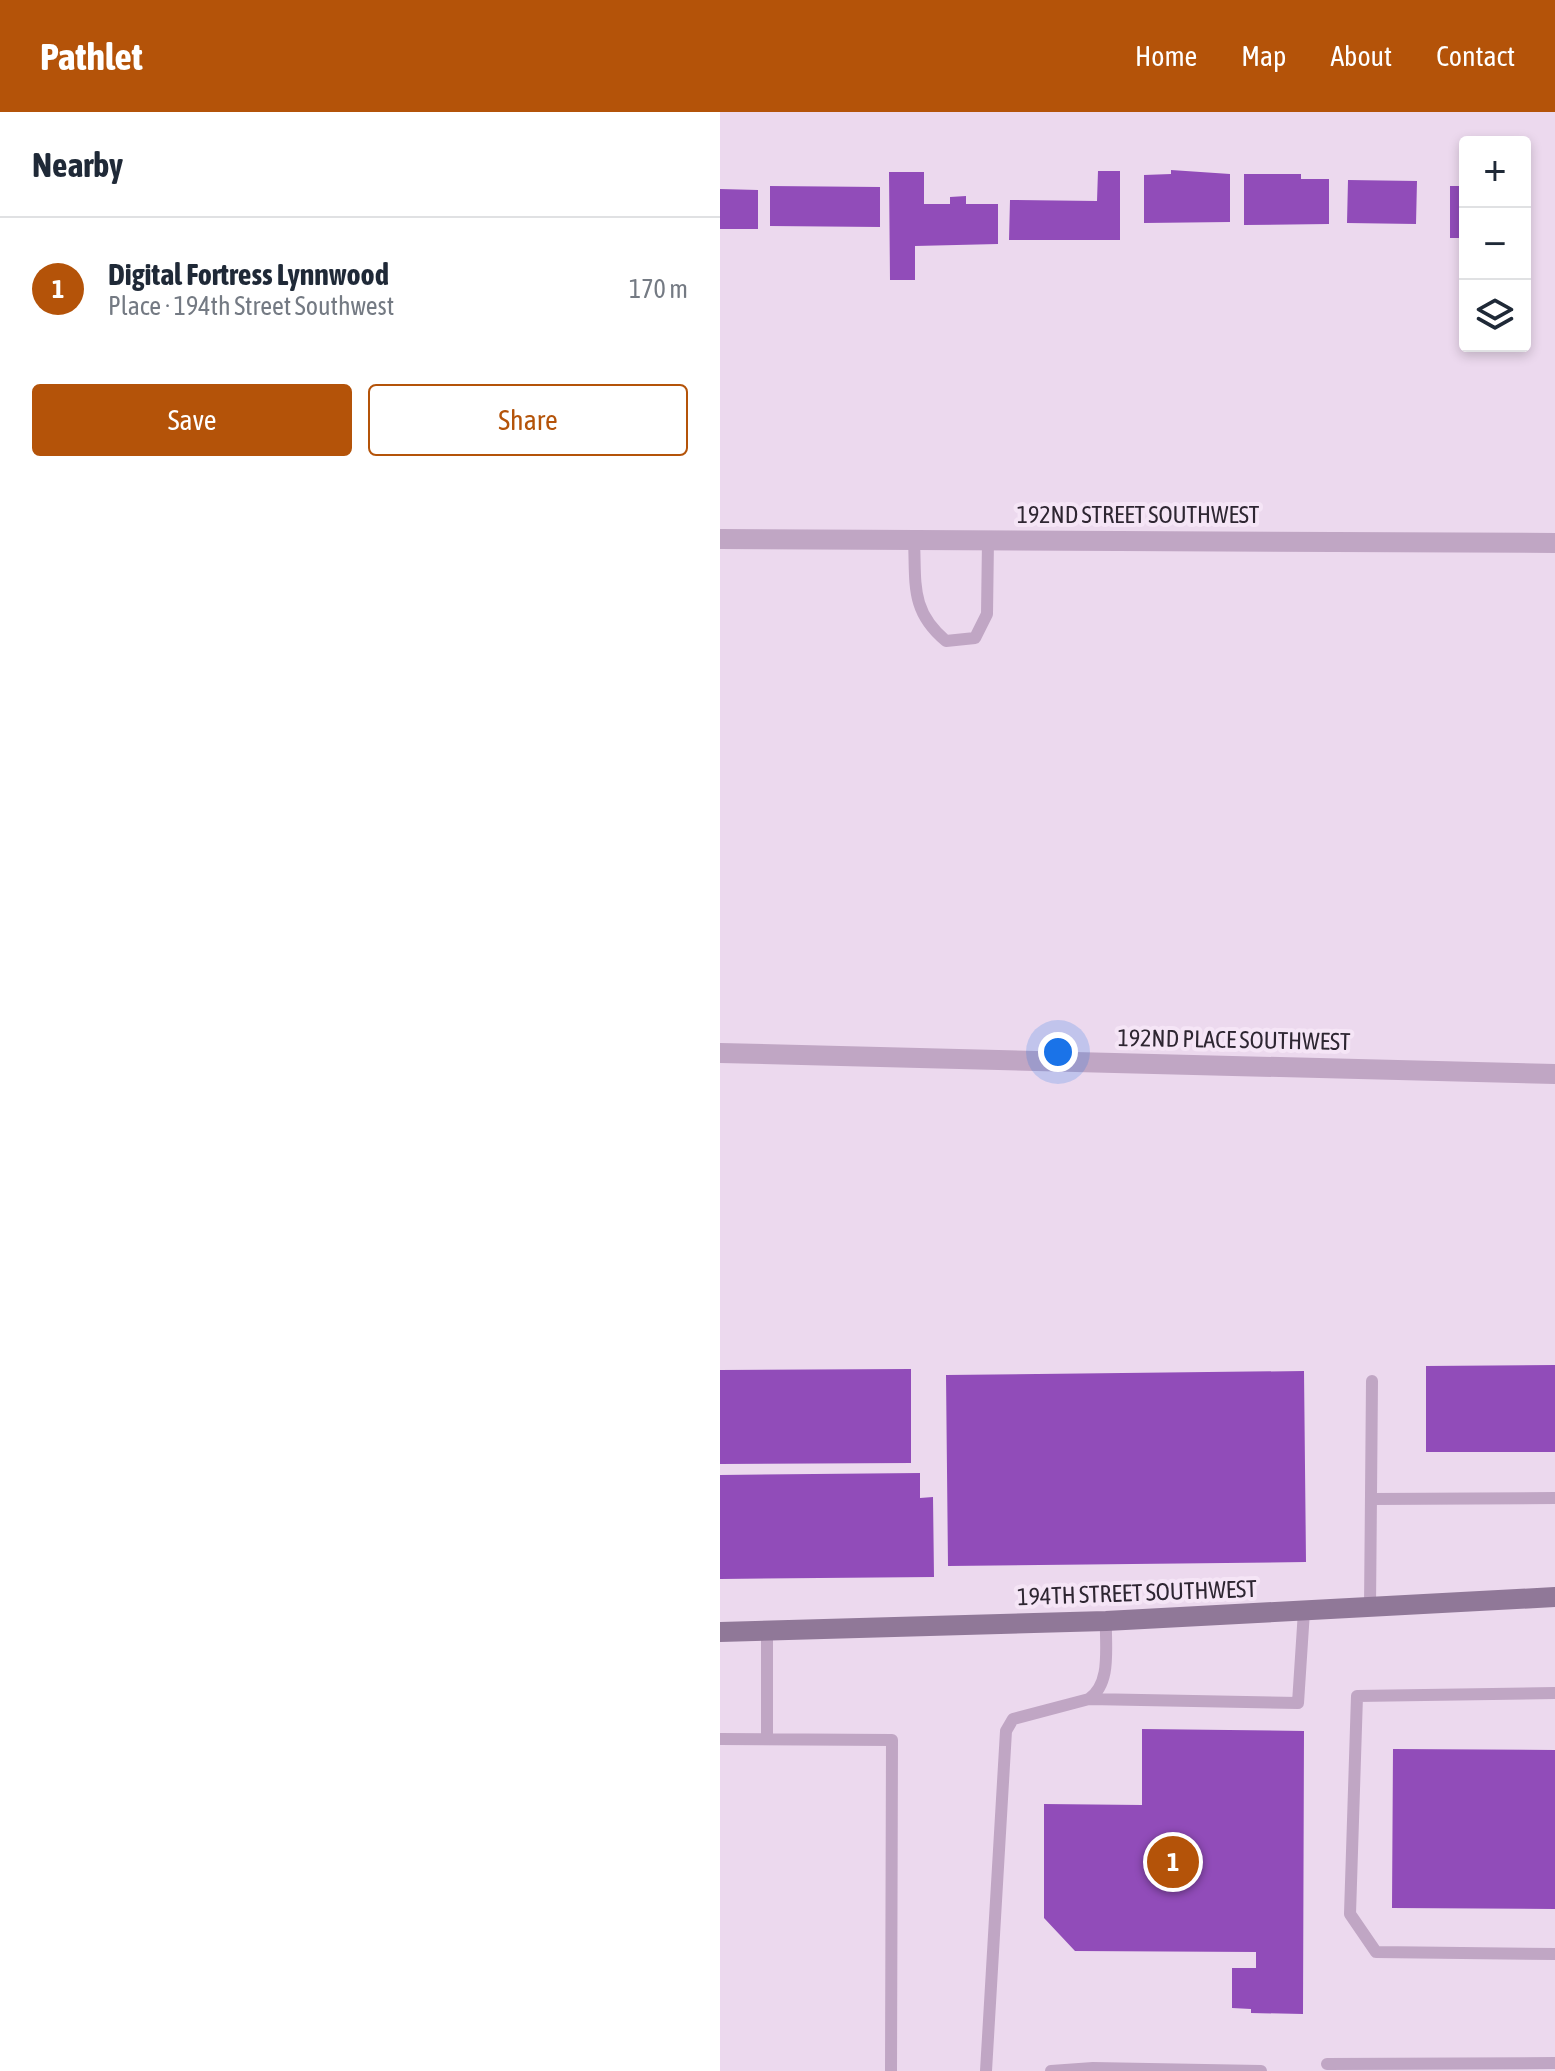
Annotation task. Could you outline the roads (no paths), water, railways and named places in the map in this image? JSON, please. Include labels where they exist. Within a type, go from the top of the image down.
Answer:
[{"type":"street","name":"192ND STREET SOUTHWEST","points":[[720,539],[1555,543]]},
{"type":"street","name":"192ND PLACE SOUTHWEST","points":[[720,1053],[1555,1074]]},
{"type":"street","name":"194TH STREET SOUTHWEST","points":[[720,1632],[1106,1621],[1555,1597]]},
{"type":"lane","points":[[914,540],[918,605],[930,628],[946,641],[975,638],[987,614],[988,540]]},
{"type":"lane","points":[[1370,1608],[1372,1381]]},
{"type":"lane","points":[[1372,1499],[1555,1498]]},
{"type":"lane","points":[[986,2071],[1006,1731],[1013,1719],[1089,1699],[1298,1703],[1304,1611]]},
{"type":"lane","points":[[1089,1699],[1098,1692],[1104,1681],[1106,1621]]},
{"type":"lane","points":[[767,1631],[767,1739]]},
{"type":"lane","points":[[1555,1693],[1357,1696],[1350,1914],[1376,1952],[1555,1954]]},
{"type":"lane","points":[[720,1739],[892,1740],[891,2071]]},
{"type":"lane","points":[[1327,2064],[1555,2063]]},
{"type":"lane","points":[[1051,2071],[1093,2068],[1261,2071]]},
{"type":"place","name":"Digital Fortress Lynnwood","points":[[1173,1862]]}]
